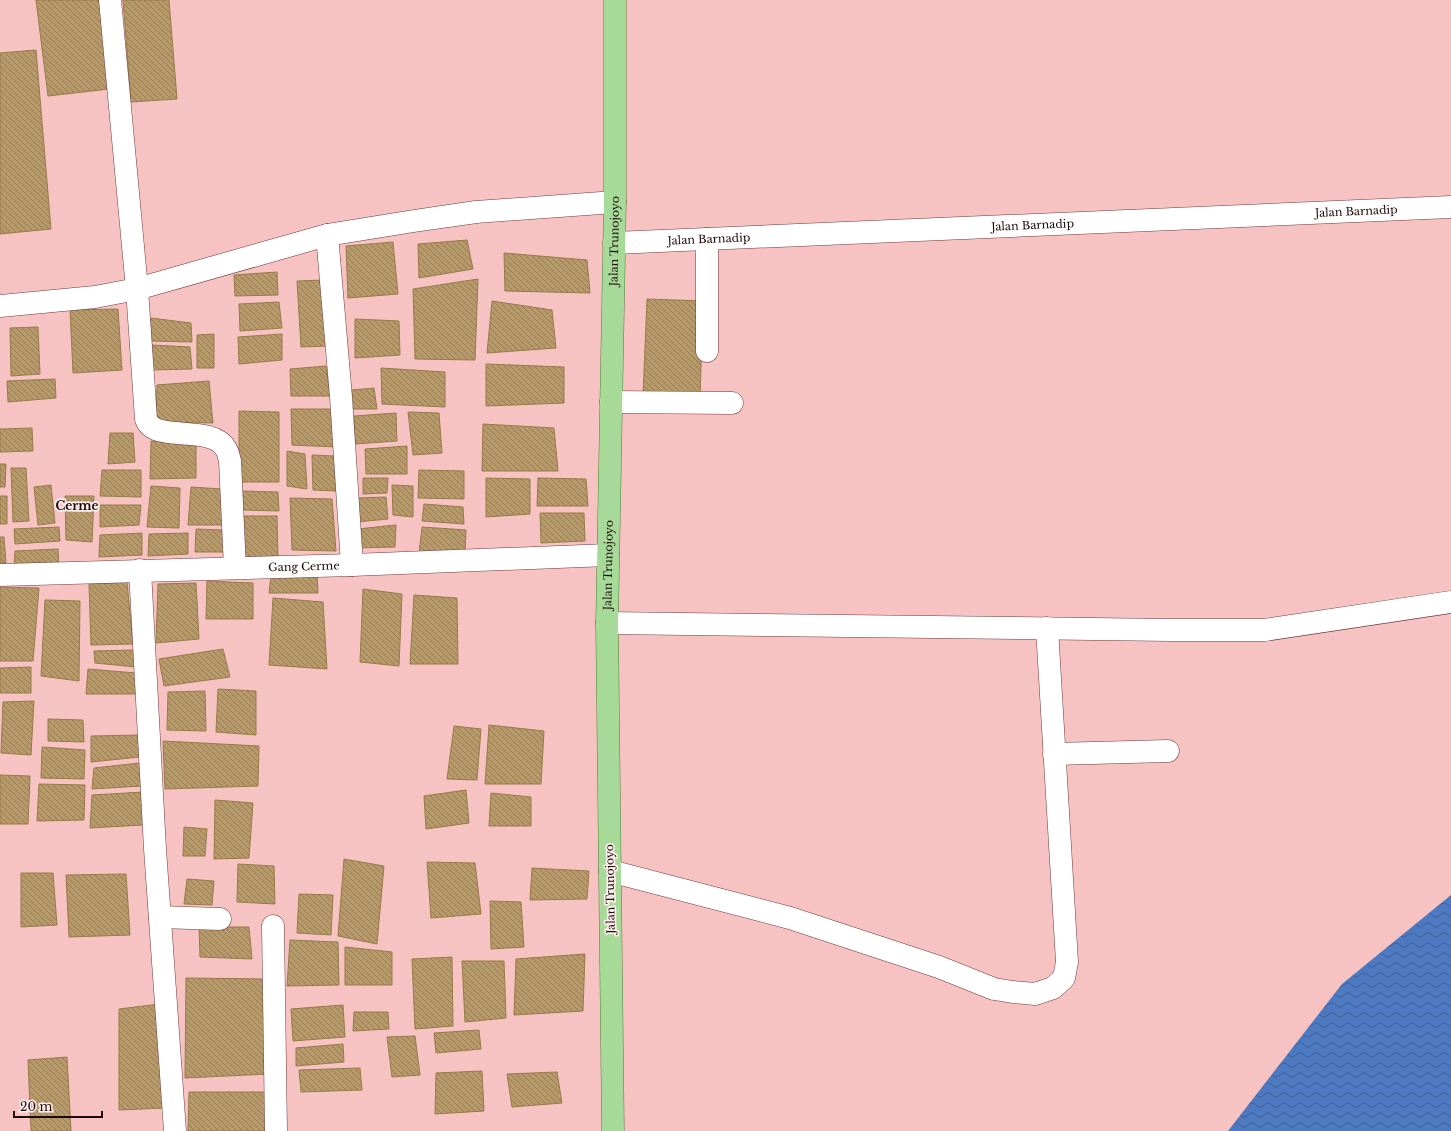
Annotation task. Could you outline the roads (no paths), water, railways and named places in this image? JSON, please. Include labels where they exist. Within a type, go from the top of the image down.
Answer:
[{"type":"main road","name":"Jalan Trunojoyo","points":[[613,1131],[607,623],[615,202],[615,0]]},
{"type":"street","points":[[110,0],[137,289],[146,419],[148,423],[157,430],[207,436],[220,441],[226,448],[230,461],[235,568]]},
{"type":"street","points":[[0,306],[95,297],[137,289],[327,235],[414,220],[476,212],[615,202]]},
{"type":"street","name":"Jalan Barnadip","points":[[614,243],[1451,207]]},
{"type":"street","points":[[327,235],[341,397],[352,565]]},
{"type":"street","points":[[707,239],[707,351]]},
{"type":"street","points":[[611,402],[732,403]]},
{"type":"street","name":"Gang Cerme","points":[[0,575],[352,565],[608,555]]},
{"type":"street","points":[[140,570],[160,918],[175,1131]]},
{"type":"street","points":[[607,623],[1265,630],[1451,602]]},
{"type":"street","points":[[610,871],[790,918],[939,967],[994,989],[1035,994],[1052,988],[1064,978],[1067,962],[1047,628]]},
{"type":"street","points":[[1054,754],[1168,751]]},
{"type":"street","points":[[160,918],[220,919]]},
{"type":"street","points":[[273,926],[276,1131]]},
{"type":"water","points":[[1451,895],[1451,1131],[1228,1131],[1342,984]]},
{"type":"district","name":"Cerme","points":[[77,506]]}]
